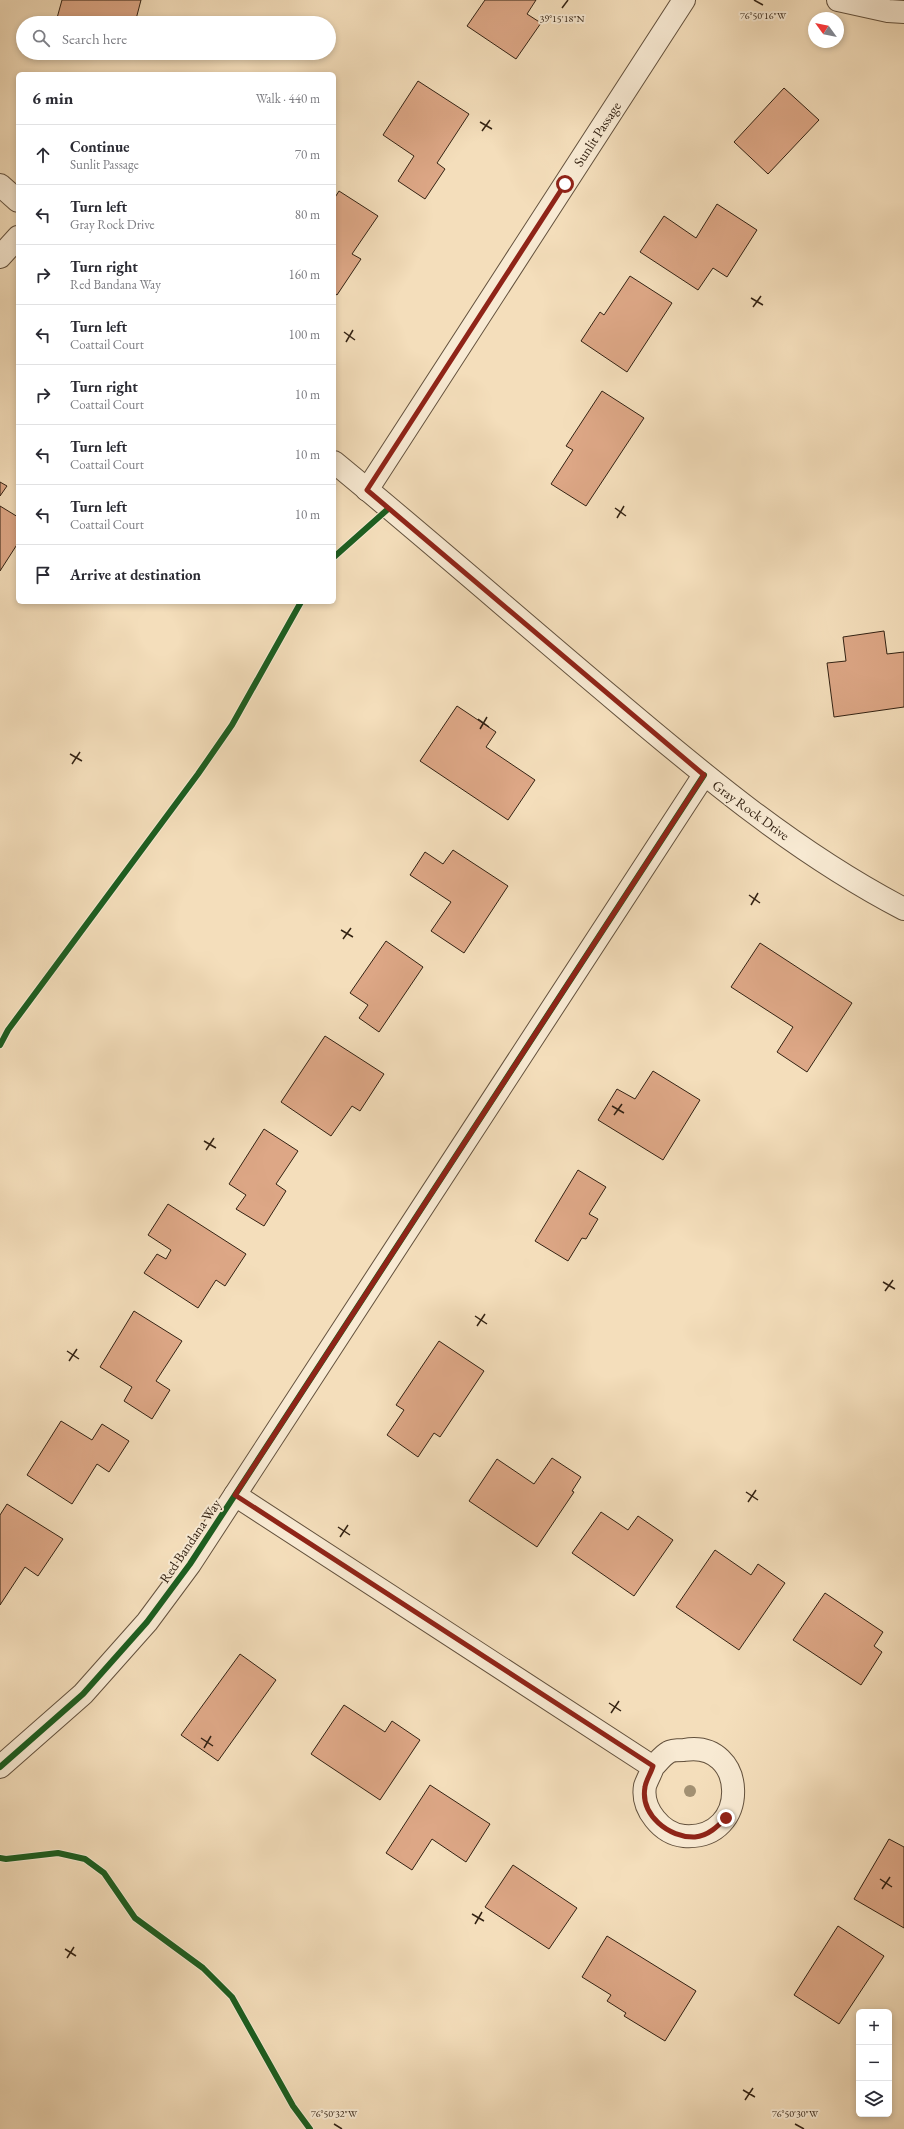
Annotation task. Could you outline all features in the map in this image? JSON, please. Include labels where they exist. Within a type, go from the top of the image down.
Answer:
[{"type":"street","name":"Sunlit Passage","points":[[367,490],[684,0]]},
{"type":"street","points":[[838,0],[888,11],[904,12]]},
{"type":"street","points":[[0,185],[16,199]]},
{"type":"street","points":[[0,257],[16,239]]},
{"type":"street","name":"Gray Rock Drive","points":[[336,464],[704,775],[773,828],[870,891],[904,909]]},
{"type":"street","name":"Red Bandana Way","points":[[0,1767],[83,1694],[147,1622],[190,1564],[704,775]]},
{"type":"street","points":[[235,1495],[653,1766]]},
{"type":"street","points":[[697,1747],[713,1753],[728,1768],[734,1785],[734,1803],[726,1818],[712,1831],[696,1837],[677,1835],[658,1824],[647,1806],[645,1787],[653,1766],[669,1752],[697,1747]]},
{"type":"path","points":[[336,554],[388,509]]},
{"type":"path","points":[[0,1045],[8,1030],[198,774],[227,731],[299,604]]},
{"type":"path","points":[[0,1858],[6,1859],[58,1853],[85,1859],[104,1873],[135,1918],[203,1968],[232,1997],[293,2106],[310,2129]]},
{"type":"building","points":[[62,0],[141,0],[137,16],[58,16]]},
{"type":"building","points":[[485,0],[536,0],[527,14],[541,23],[516,59],[467,26]]},
{"type":"building","points":[[418,81],[469,114],[437,163],[445,169],[425,199],[398,181],[414,156],[383,135]]},
{"type":"building","points":[[784,88],[819,120],[768,174],[734,142]]},
{"type":"building","points":[[339,191],[378,216],[352,254],[361,259],[337,295],[336,294],[336,196]]},
{"type":"building","points":[[717,204],[757,230],[727,277],[713,268],[698,290],[640,252],[664,216],[696,238]]},
{"type":"building","points":[[630,276],[672,303],[627,372],[581,341],[600,312],[604,315]]},
{"type":"building","points":[[602,391],[644,418],[586,506],[551,484],[573,450],[566,446]]},
{"type":"building","points":[[0,482],[7,486],[0,496]]},
{"type":"building","points":[[0,506],[16,516],[16,546],[0,571]]},
{"type":"building","points":[[884,631],[887,654],[904,652],[904,707],[834,717],[827,663],[846,661],[843,637]]},
{"type":"building","points":[[457,706],[496,732],[486,747],[535,780],[508,820],[420,761]]},
{"type":"building","points":[[453,850],[508,886],[464,953],[431,931],[451,902],[410,875],[425,852],[443,864]]},
{"type":"building","points":[[386,941],[423,967],[379,1032],[359,1018],[368,1005],[350,993]]},
{"type":"building","points":[[760,943],[852,1003],[807,1072],[777,1052],[793,1027],[731,987]]},
{"type":"building","points":[[325,1036],[384,1074],[360,1111],[352,1106],[331,1136],[281,1102]]},
{"type":"building","points":[[653,1071],[700,1100],[663,1160],[598,1120],[617,1089],[635,1099]]},
{"type":"building","points":[[264,1129],[298,1151],[276,1184],[286,1191],[264,1226],[236,1209],[246,1195],[229,1184]]},
{"type":"building","points":[[578,1170],[606,1187],[589,1214],[598,1219],[586,1239],[582,1238],[568,1261],[535,1241]]},
{"type":"building","points":[[168,1204],[246,1254],[225,1286],[216,1280],[198,1308],[144,1273],[157,1254],[166,1259],[171,1250],[148,1235]]},
{"type":"building","points":[[134,1311],[182,1341],[156,1381],[170,1390],[152,1419],[124,1401],[132,1387],[100,1367]]},
{"type":"building","points":[[439,1341],[484,1371],[440,1437],[434,1433],[418,1457],[387,1435],[404,1410],[396,1405]]},
{"type":"building","points":[[61,1421],[92,1440],[102,1424],[129,1441],[109,1472],[97,1464],[72,1504],[27,1475]]},
{"type":"building","points":[[552,1458],[581,1477],[572,1491],[574,1492],[537,1547],[469,1501],[497,1459],[534,1484]]},
{"type":"building","points":[[7,1504],[63,1539],[38,1576],[25,1567],[0,1605],[0,1515]]},
{"type":"building","points":[[601,1512],[628,1530],[638,1516],[673,1540],[634,1596],[572,1553]]},
{"type":"building","points":[[715,1550],[751,1575],[758,1564],[785,1583],[739,1650],[676,1607]]},
{"type":"building","points":[[825,1593],[883,1632],[874,1646],[882,1652],[861,1685],[793,1640]]},
{"type":"building","points":[[240,1654],[276,1680],[218,1761],[181,1735]]},
{"type":"building","points":[[344,1705],[385,1732],[392,1721],[420,1740],[380,1800],[311,1754]]},
{"type":"building","points":[[430,1785],[490,1824],[466,1862],[432,1839],[412,1870],[386,1853]]},
{"type":"building","points":[[889,1839],[904,1847],[904,1928],[854,1899]]},
{"type":"building","points":[[513,1865],[577,1908],[549,1949],[485,1907]]},
{"type":"building","points":[[838,1926],[884,1956],[839,2024],[794,1995]]},
{"type":"building","points":[[607,1936],[696,1991],[665,2041],[624,2016],[626,2013],[607,2001],[611,1995],[582,1977]]},
{"type":"cycle path","points":[[336,555],[388,509]]},
{"type":"cycle path","points":[[0,1045],[8,1030],[198,774],[232,725],[300,604]]},
{"type":"cycle path","points":[[0,1767],[83,1694],[147,1622],[190,1564],[704,775]]},
{"type":"cycle path","points":[[0,1858],[6,1859],[58,1853],[85,1859],[104,1873],[135,1918],[203,1968],[232,1997],[293,2106],[310,2129]]},
{"type":"route","points":[[565,184],[367,490],[704,775],[235,1495],[653,1766],[645,1787],[647,1806],[658,1824],[677,1835],[696,1837],[712,1831],[726,1818]]}]
